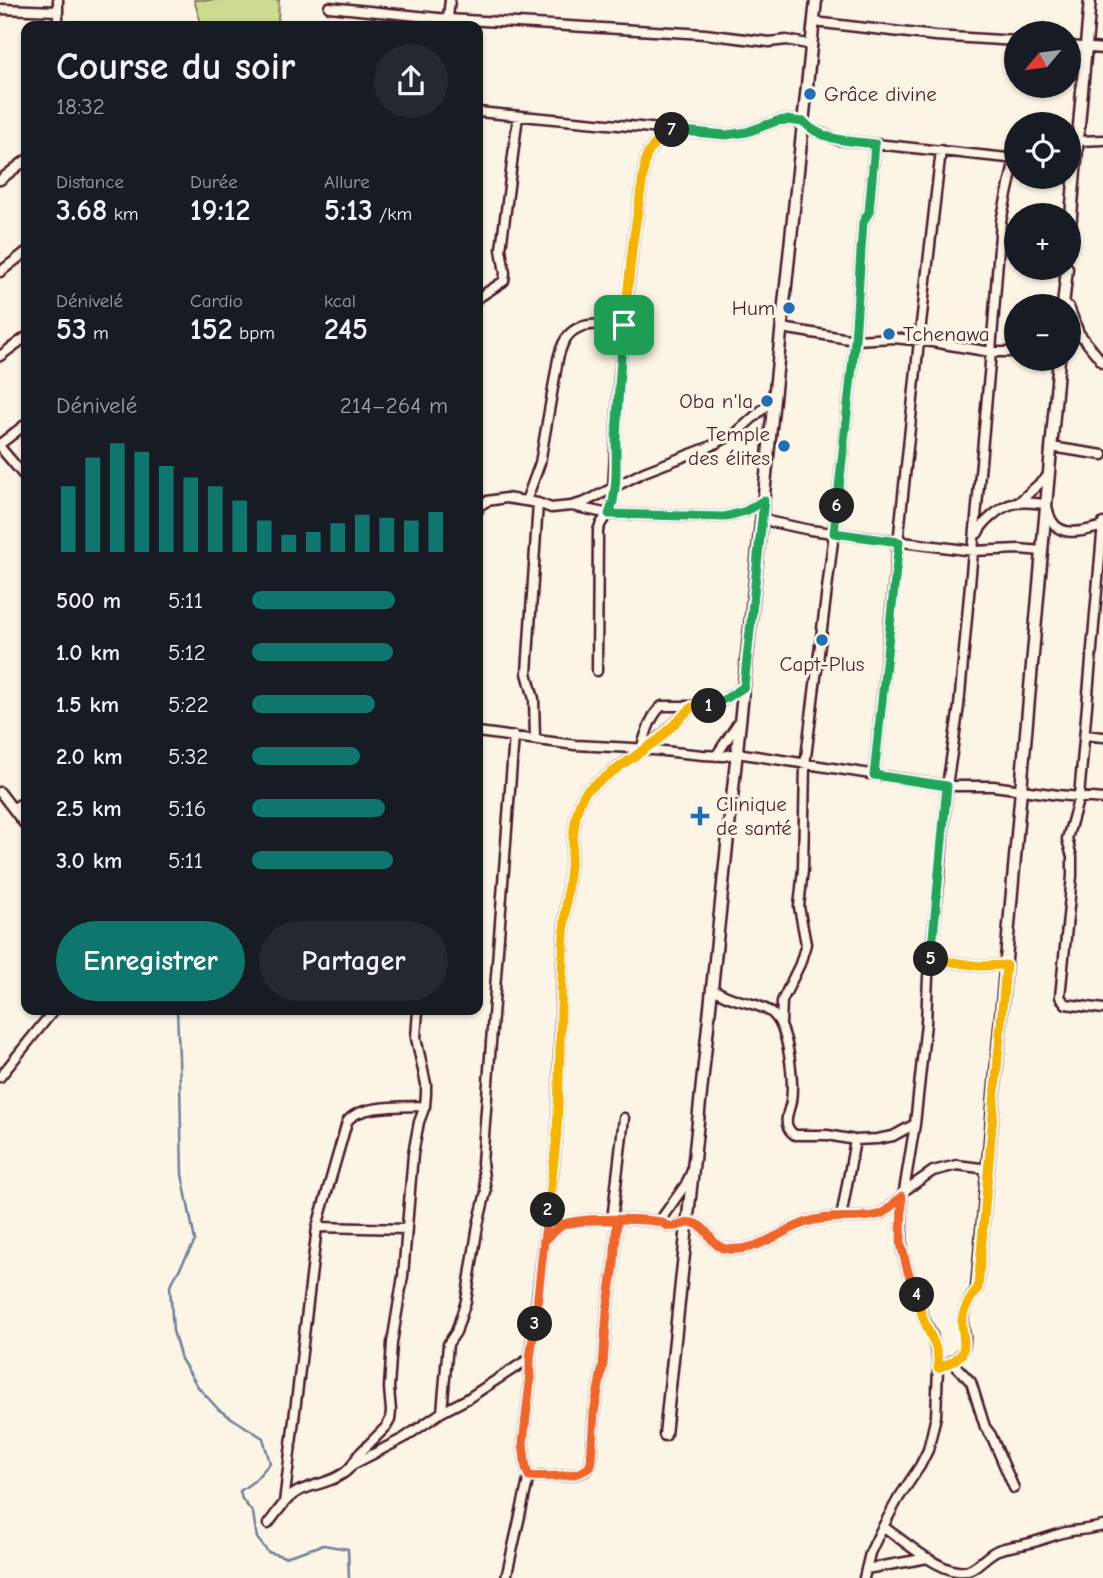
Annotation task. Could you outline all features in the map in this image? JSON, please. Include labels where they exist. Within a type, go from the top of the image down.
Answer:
[{"type":"street","points":[[58,0],[58,21]]},
{"type":"street","points":[[448,21],[450,0]]},
{"type":"street","points":[[665,1435],[817,0]]},
{"type":"street","points":[[1080,112],[1090,0]]},
{"type":"street","points":[[329,8],[440,21]]},
{"type":"street","points":[[0,9],[58,11]]},
{"type":"street","points":[[814,22],[935,36],[1004,40]]},
{"type":"street","points":[[483,24],[705,34],[769,42],[787,40],[812,46]]},
{"type":"street","points":[[1082,47],[1103,49]]},
{"type":"street","points":[[483,112],[726,135],[747,132],[786,120],[804,122],[810,129],[830,137],[1004,158]]},
{"type":"street","points":[[483,295],[504,281],[501,249],[518,116]]},
{"type":"street","points":[[597,671],[598,531],[612,507],[615,486],[619,379],[633,242],[646,157],[666,130]]},
{"type":"street","points":[[1081,141],[1103,140]]},
{"type":"street","points":[[875,144],[869,212],[863,222],[855,340],[805,765],[803,869],[799,906],[806,944],[800,964],[782,1001],[780,1024],[791,1070],[791,1102],[787,1125],[795,1135],[827,1135],[855,1140],[886,1138],[915,1124]]},
{"type":"street","points":[[927,149],[939,167]]},
{"type":"street","points":[[874,775],[941,150]]},
{"type":"street","points":[[0,180],[21,164]]},
{"type":"street","points":[[928,1558],[865,1574],[870,1553],[928,1450],[936,1416],[938,1362],[932,1335],[923,1317],[902,1248],[903,1193],[915,1124],[926,1023],[947,786],[959,706],[974,547],[1001,221],[1009,189]]},
{"type":"street","points":[[0,272],[21,256]]},
{"type":"street","points":[[1064,294],[1066,280]]},
{"type":"street","points":[[526,501],[540,463],[558,359],[566,336],[576,328],[587,325],[624,325]]},
{"type":"street","points":[[782,328],[855,340],[894,338],[1004,352]]},
{"type":"street","points":[[1081,336],[1103,363]]},
{"type":"street","points":[[0,356],[21,341]]},
{"type":"street","points":[[938,1368],[962,1354],[965,1339],[962,1320],[967,1303],[978,1288],[1058,371]]},
{"type":"street","points":[[483,504],[506,498],[551,508],[584,502],[644,472],[709,447],[736,433],[774,399]]},
{"type":"street","points":[[21,428],[0,446],[21,472]]},
{"type":"street","points":[[1051,447],[1103,455]]},
{"type":"street","points":[[1018,502],[1049,475]]},
{"type":"street","points":[[571,506],[609,514],[724,517],[746,511],[764,500]]},
{"type":"street","points":[[974,547],[981,526],[1002,507],[1018,502],[1046,504]]},
{"type":"street","points":[[535,739],[534,699],[527,673],[538,503]]},
{"type":"street","points":[[1046,504],[1053,524],[1063,530],[1083,531],[1103,525],[1079,797],[1067,839],[1072,857],[1072,876],[1060,998],[1066,1004],[1103,1009]]},
{"type":"street","points":[[762,517],[785,525],[899,542],[1042,551]]},
{"type":"street","points":[[642,749],[649,725],[662,706],[717,704],[744,687]]},
{"type":"street","points":[[506,1578],[529,1476],[523,1443],[530,1358],[557,1132],[561,983],[569,870],[577,811],[587,790],[659,739],[692,707]]},
{"type":"street","points":[[716,756],[740,720]]},
{"type":"street","points":[[483,733],[575,745],[716,756],[737,753],[947,786],[993,786],[1103,799]]},
{"type":"street","points":[[1085,735],[1103,737]]},
{"type":"street","points":[[442,1412],[448,1344],[456,1332],[466,1301],[486,1192],[482,1163],[514,736]]},
{"type":"street","points":[[0,793],[21,819]]},
{"type":"street","points":[[13,808],[21,804]]},
{"type":"street","points":[[930,959],[980,966],[1006,965]]},
{"type":"street","points":[[712,989],[729,998],[769,1011],[780,1024]]},
{"type":"street","points":[[0,1077],[50,1015]]},
{"type":"street","points":[[268,1524],[298,1492],[348,1471],[390,1420],[392,1343],[403,1276],[413,1154],[425,1106],[426,1084],[416,1038],[418,1015]]},
{"type":"street","points":[[285,1503],[317,1227],[347,1122],[351,1115],[365,1110],[425,1106]]},
{"type":"street","points":[[529,1476],[548,1477],[581,1472],[591,1461],[594,1412],[603,1365],[614,1265],[614,1220],[624,1118]]},
{"type":"street","points":[[841,1218],[855,1140]]},
{"type":"street","points":[[544,1241],[563,1224],[614,1220],[659,1222],[673,1226],[687,1222],[701,1227],[715,1244],[728,1249],[758,1245],[808,1221],[881,1214],[903,1193],[933,1171],[957,1165],[988,1169]]},
{"type":"street","points":[[659,1222],[693,1170]]},
{"type":"street","points":[[317,1227],[406,1230]]},
{"type":"street","points":[[352,1465],[404,1438],[530,1358]]},
{"type":"street","points":[[952,1362],[971,1382],[985,1427],[1014,1488]]},
{"type":"street","points":[[884,1527],[928,1558],[959,1572],[975,1567],[1001,1548],[1103,1526]]},
{"type":"green space","points":[[194,0],[279,0],[278,21],[200,21]]},
{"type":"waterway","points":[[177,1015],[182,1174],[195,1241],[170,1286],[173,1331],[181,1359],[198,1387],[219,1410],[263,1438],[270,1463],[254,1481],[240,1491],[242,1499],[253,1513],[257,1538],[268,1552],[285,1557],[323,1545],[348,1549],[349,1578]]},
{"type":"place","name":"Grâce divine","points":[[810,94]]},
{"type":"place","name":"Hum","points":[[789,308]]},
{"type":"place","name":"Tchenawa","points":[[889,334]]},
{"type":"place","name":"Oba n'la","points":[[767,401]]},
{"type":"place","name":"Temple des élites","points":[[784,446]]},
{"type":"place","name":"Capt-Plus","points":[[822,640]]},
{"type":"place","name":"Clinique de santé","points":[[700,816]]},
{"type":"route","points":[[624,325],[615,486],[609,514],[724,517],[746,511],[764,500],[744,687],[717,704],[692,707],[659,739],[587,790],[577,811],[569,870],[561,983],[557,1132],[544,1241],[554,1232],[563,1224],[572,1222],[590,1220],[617,1220],[614,1265],[589,1466],[581,1472],[548,1477],[529,1476],[523,1443],[544,1241],[563,1224],[590,1220],[612,1220],[627,1220],[633,1220],[676,1226],[687,1222],[701,1227],[720,1247],[745,1248],[765,1243],[808,1221],[881,1214],[902,1196],[901,1244],[923,1317],[932,1335],[938,1368],[962,1354],[965,1339],[962,1320],[967,1303],[978,1288],[1006,965],[980,966],[930,959],[947,786],[874,775],[899,542],[834,533],[855,340],[863,222],[869,212],[875,144],[838,139],[810,129],[804,122],[786,120],[747,132],[726,135],[666,130],[646,157],[624,325]]}]
